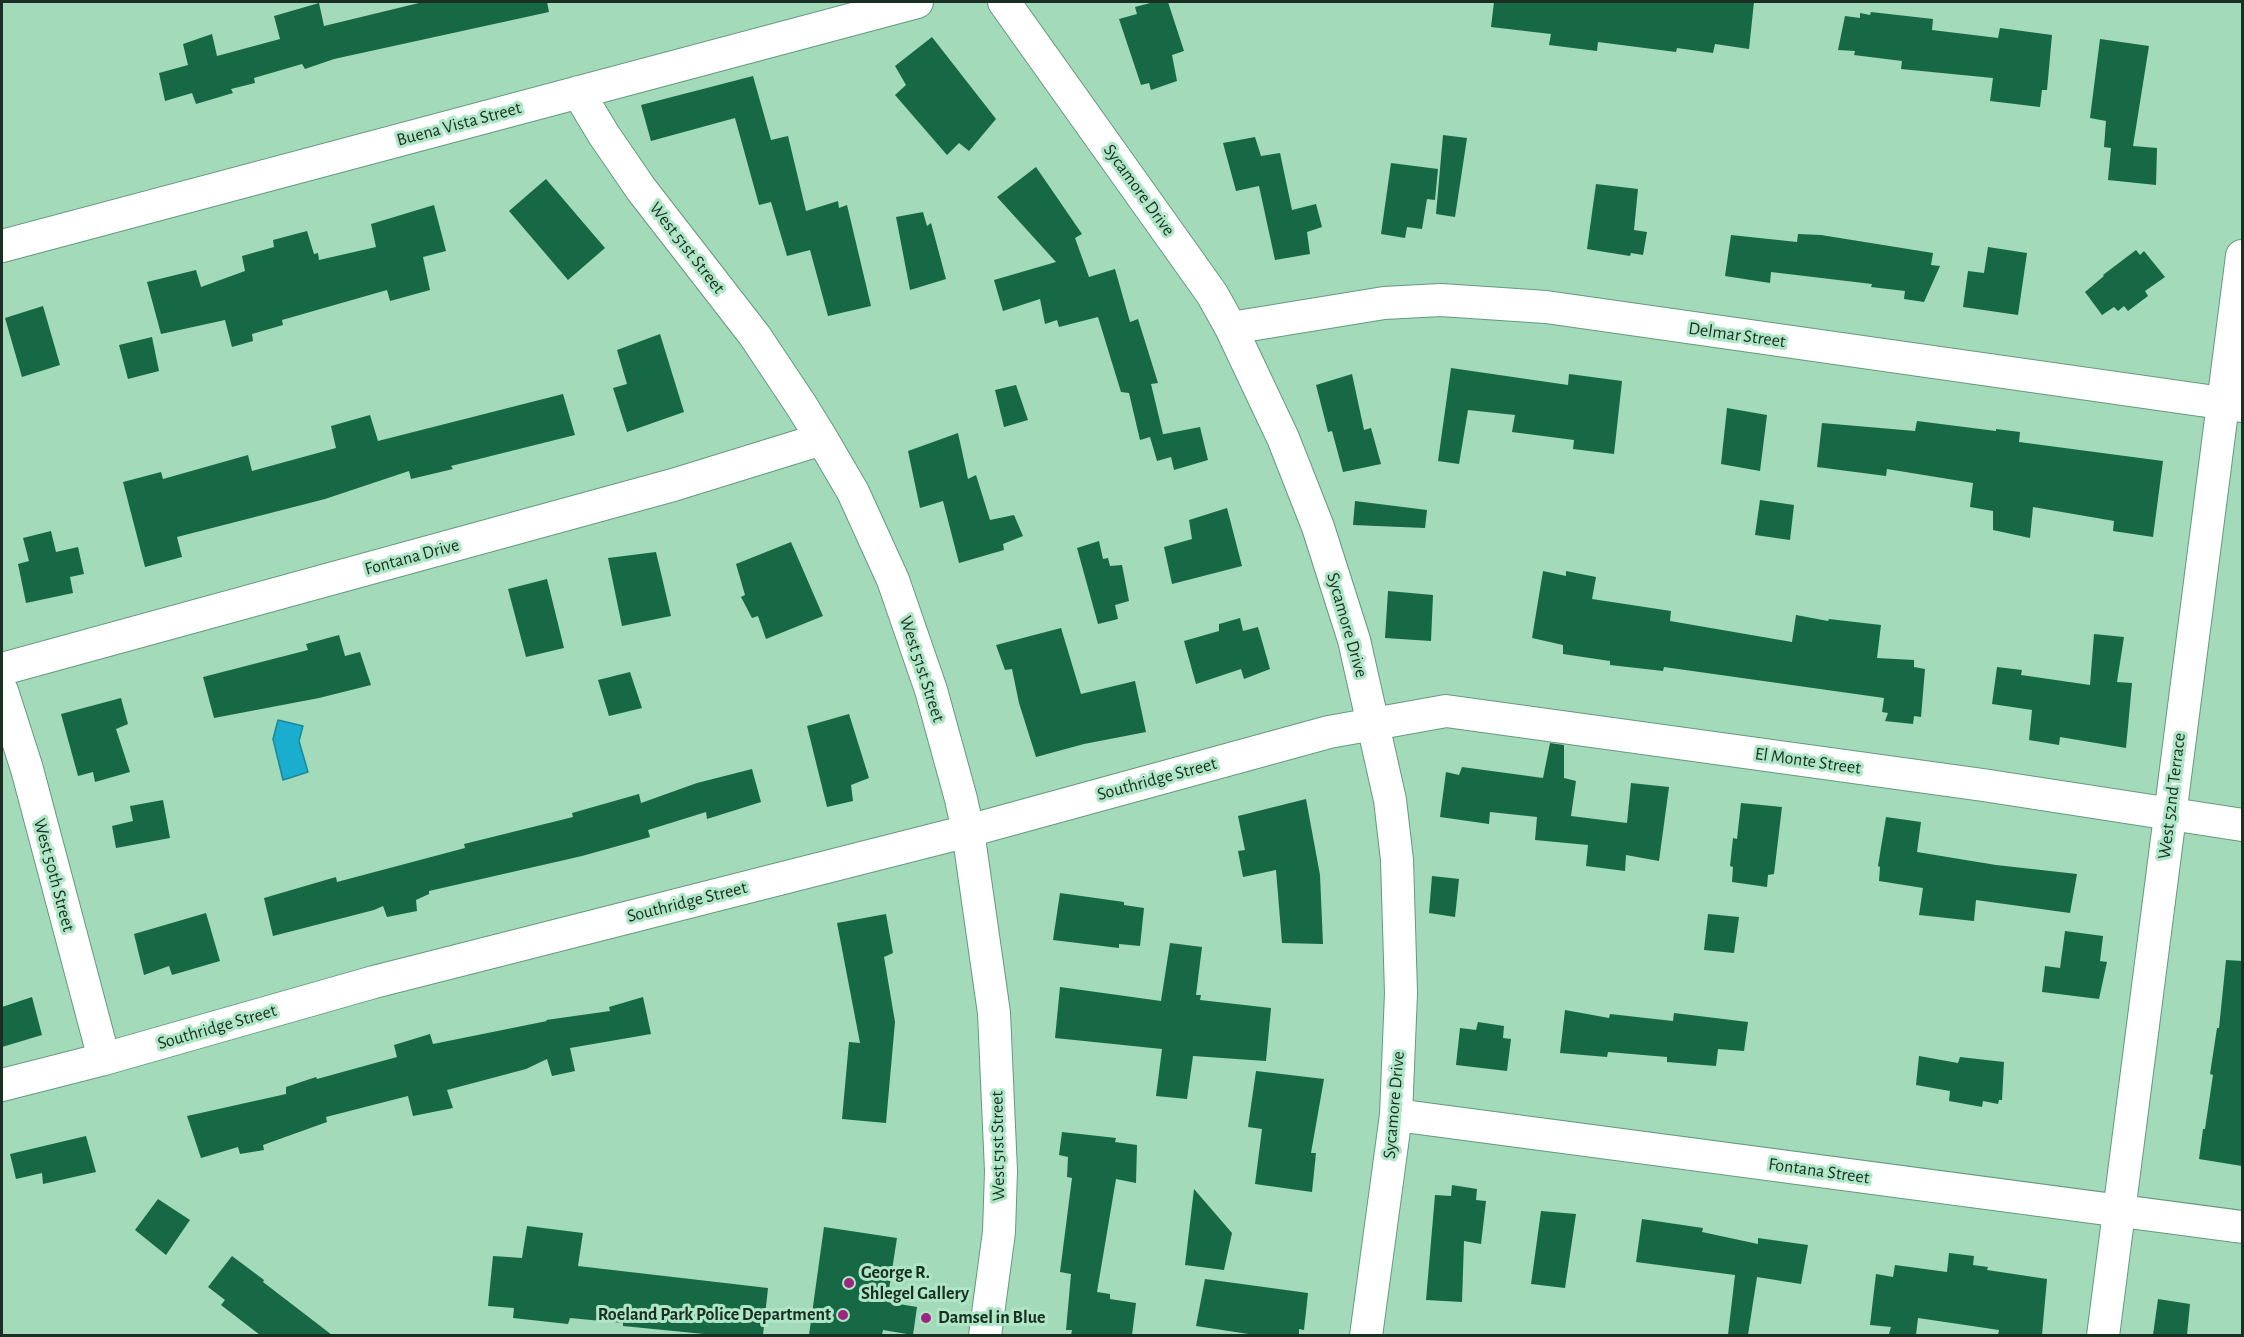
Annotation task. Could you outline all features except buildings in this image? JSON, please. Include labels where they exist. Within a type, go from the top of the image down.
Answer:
[{"type":"street","name":"Buena Vista Street","points":[[2,246],[916,2]]},
{"type":"street","name":"Sycamore Drive","points":[[1004,2],[1212,294],[1231,328],[1283,438],[1318,527],[1354,640],[1390,800],[1397,860],[1401,993],[1396,1114],[1366,1335]]},
{"type":"street","name":"West 51st Street","points":[[578,92],[641,189],[755,336],[822,439],[853,492],[893,580],[932,690],[968,831],[994,1013],[1001,1171],[999,1232],[985,1335]]},
{"type":"street","name":"West 52nd Terrace","points":[[2103,1335],[2169,815],[2233,404],[2242,256]]},
{"type":"street","name":"Delmar Street","points":[[1231,328],[1384,303],[1440,300],[1535,306],[2233,404]]},
{"type":"street","name":"Fontana Drive","points":[[2,669],[673,485],[822,439]]},
{"type":"street","name":"West 50th Street","points":[[2,691],[27,769],[104,1059]]},
{"type":"street","name":"El Monte Street","points":[[1374,723],[1446,711],[1983,785],[2242,825]]},
{"type":"street","name":"Southridge Street","points":[[2,1085],[104,1059],[374,982],[968,831],[1329,732],[1374,723]]},
{"type":"street","name":"Fontana Street","points":[[1396,1114],[2242,1227]]},
{"type":"water","points":[[278,720],[303,726],[299,741],[308,772],[283,780],[273,739]]},
{"type":"place","name":"George R. Shlegel Gallery","points":[[849,1283]]},
{"type":"place","name":"Roeland Park Police Department","points":[[843,1315]]},
{"type":"place","name":"Damsel in Blue","points":[[926,1318]]}]
